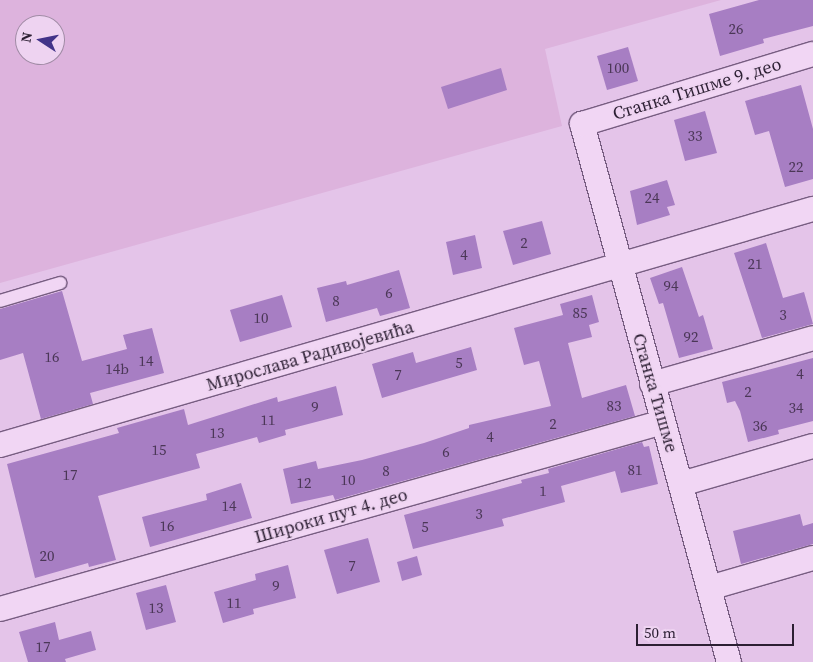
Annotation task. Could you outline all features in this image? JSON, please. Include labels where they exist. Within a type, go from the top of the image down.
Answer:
[{"type":"street","name":"Станка Тишме 9. део","points":[[582,124],[813,54]]},
{"type":"street","name":"Станка Тишме","points":[[582,124],[729,662]]},
{"type":"street","name":"Мирослава Радивојевића","points":[[0,445],[813,209]]},
{"type":"street","points":[[652,384],[813,338]]},
{"type":"street","name":"Широки пут 4. део","points":[[0,609],[663,422]]},
{"type":"street","points":[[681,484],[813,446]]},
{"type":"street","points":[[709,588],[813,558]]},
{"type":"lane","points":[[0,301],[60,283]]},
{"type":"shaded area","points":[[0,0],[721,0],[545,49],[562,126],[0,283]]},
{"type":"building","points":[[759,0],[813,0],[813,26],[763,39],[764,43],[720,56],[709,14]]},
{"type":"building","points":[[628,47],[638,81],[607,90],[597,56]]},
{"type":"building","points":[[501,68],[507,90],[448,109],[441,87]]},
{"type":"building","points":[[801,85],[813,129],[813,179],[785,187],[769,131],[755,135],[745,101]]},
{"type":"building","points":[[705,111],[717,153],[685,161],[674,120]]},
{"type":"building","points":[[667,180],[675,205],[667,207],[670,215],[637,225],[630,191]]},
{"type":"building","points":[[542,221],[551,254],[513,265],[503,231]]},
{"type":"building","points":[[475,235],[482,268],[453,275],[446,242]]},
{"type":"building","points":[[766,243],[783,298],[804,292],[813,324],[762,338],[734,253]]},
{"type":"building","points":[[682,267],[699,317],[703,315],[713,349],[679,358],[663,303],[659,304],[650,278]]},
{"type":"building","points":[[399,270],[410,308],[380,316],[377,308],[326,322],[317,288],[346,281],[347,285]]},
{"type":"building","points":[[62,291],[82,361],[127,349],[123,335],[152,328],[164,373],[90,393],[93,404],[41,419],[23,353],[0,360],[0,309]]},
{"type":"building","points":[[282,295],[292,327],[240,342],[230,310]]},
{"type":"building","points":[[592,295],[599,322],[589,325],[592,337],[568,343],[582,398],[626,385],[635,416],[335,500],[333,495],[291,504],[283,469],[316,461],[318,469],[362,460],[424,443],[469,428],[469,425],[551,406],[539,361],[524,365],[514,328],[563,315],[560,304]]},
{"type":"building","points":[[471,347],[477,370],[382,398],[372,364],[413,352],[416,363]]},
{"type":"building","points":[[813,358],[813,421],[778,430],[779,434],[748,442],[740,411],[735,401],[727,403],[722,382]]},
{"type":"building","points":[[336,386],[343,415],[285,430],[286,435],[259,443],[257,437],[196,454],[200,468],[98,496],[116,560],[89,567],[88,563],[35,578],[7,464],[119,433],[117,428],[184,409],[188,425],[277,397],[278,402]]},
{"type":"building","points":[[642,442],[644,447],[649,446],[658,484],[621,493],[615,471],[561,486],[565,502],[502,519],[504,526],[413,549],[404,515],[522,483],[521,480],[549,473],[548,469]]},
{"type":"building","points":[[241,483],[252,518],[150,547],[142,517],[207,500],[206,494]]},
{"type":"building","points":[[800,514],[803,526],[813,523],[813,544],[741,564],[733,531]]},
{"type":"building","points":[[368,538],[380,582],[337,594],[324,550]]},
{"type":"building","points":[[417,556],[422,575],[402,581],[397,562]]},
{"type":"building","points":[[288,565],[296,598],[253,609],[254,614],[223,623],[214,592],[256,580],[255,574]]},
{"type":"building","points":[[166,585],[176,622],[146,630],[136,593]]},
{"type":"building","points":[[55,622],[59,640],[91,631],[96,650],[65,659],[66,662],[28,662],[19,632]]}]
